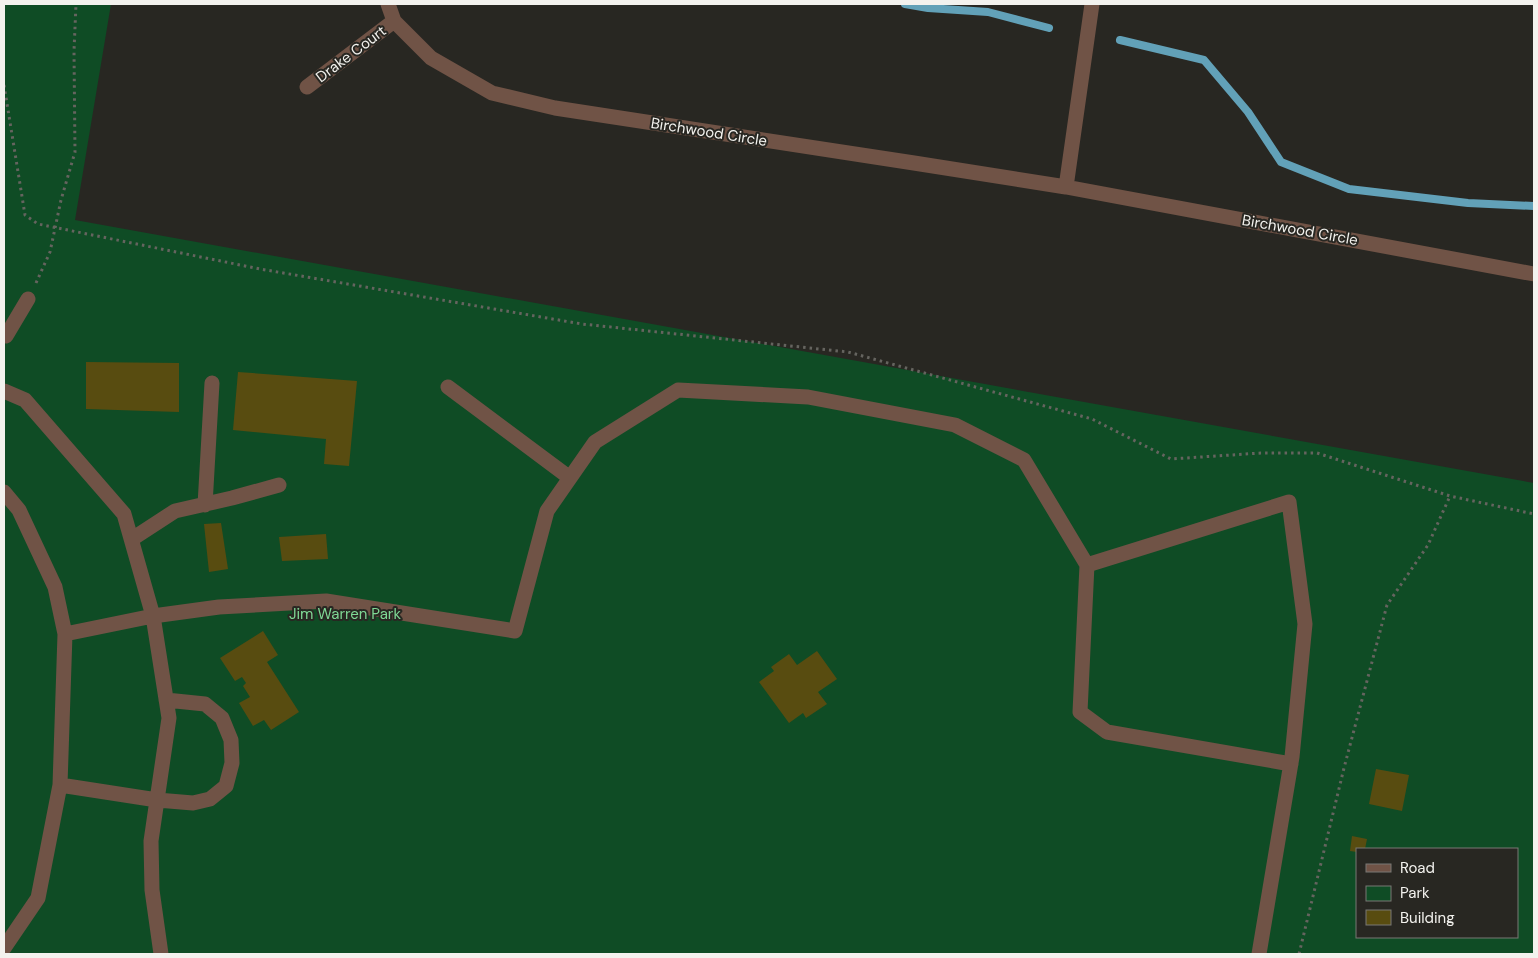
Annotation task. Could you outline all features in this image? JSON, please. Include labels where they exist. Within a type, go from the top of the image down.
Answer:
[{"type":"street","name":"Birchwood Circle","points":[[388,4],[394,21],[431,58],[492,93],[555,108],[1066,187],[1534,274]]},
{"type":"street","points":[[1066,187],[1092,4]]},
{"type":"street","name":"Drake Court","points":[[307,87],[394,21]]},
{"type":"street","points":[[4,338],[28,299]]},
{"type":"street","points":[[205,504],[212,383]]},
{"type":"street","points":[[448,387],[570,478]]},
{"type":"street","points":[[66,634],[153,616],[218,608],[326,601],[515,631],[547,511],[595,442],[678,390],[808,397],[955,425],[1024,460],[1087,565],[1080,712],[1107,732],[1291,764]]},
{"type":"street","points":[[4,391],[25,400],[100,486],[124,514],[132,539],[153,616],[169,718],[150,841],[152,890],[160,954]]},
{"type":"street","points":[[132,539],[175,511],[279,485]]},
{"type":"street","points":[[4,492],[19,510],[55,587],[66,634],[60,785],[38,898],[4,948]]},
{"type":"street","points":[[1087,565],[1289,502],[1306,624],[1291,764],[1258,954]]},
{"type":"street","points":[[60,785],[157,800],[193,803],[210,799],[226,786],[232,764],[231,740],[222,718],[205,704],[166,700]]},
{"type":"path","points":[[28,299],[50,252],[75,152],[74,51],[76,4]]},
{"type":"path","points":[[4,85],[25,214],[38,224],[260,269],[582,324],[848,352],[1092,420],[1172,459],[1261,453],[1317,453],[1450,496],[1534,514]]},
{"type":"path","points":[[1299,954],[1342,777],[1387,605],[1428,545],[1450,496]]},
{"type":"green space","name":"Jim Warren Park","points":[[4,4],[111,4],[75,220],[1534,483],[1534,954],[4,954]]},
{"type":"building","points":[[86,362],[179,363],[179,412],[86,409]]},
{"type":"building","points":[[238,372],[357,381],[349,466],[324,464],[326,439],[233,430]]},
{"type":"building","points":[[221,523],[228,569],[209,572],[204,524]]},
{"type":"building","points":[[326,534],[328,559],[282,561],[279,537]]},
{"type":"building","points":[[263,631],[278,655],[267,662],[299,712],[271,730],[264,720],[253,726],[239,703],[250,697],[243,686],[246,683],[242,677],[235,681],[220,658]]},
{"type":"building","points":[[817,651],[837,679],[818,692],[827,704],[806,718],[803,713],[789,723],[759,682],[774,671],[771,667],[789,654],[797,665]]},
{"type":"building","points":[[1376,769],[1409,775],[1402,811],[1369,804]]},
{"type":"building","points":[[1352,836],[1367,839],[1365,848],[1356,848],[1356,852],[1350,851]]},
{"type":"waterway","points":[[905,4],[928,8],[988,12],[1049,28]]},
{"type":"waterway","points":[[1120,40],[1204,60],[1248,112],[1281,162],[1349,189],[1468,203],[1534,206]]}]
